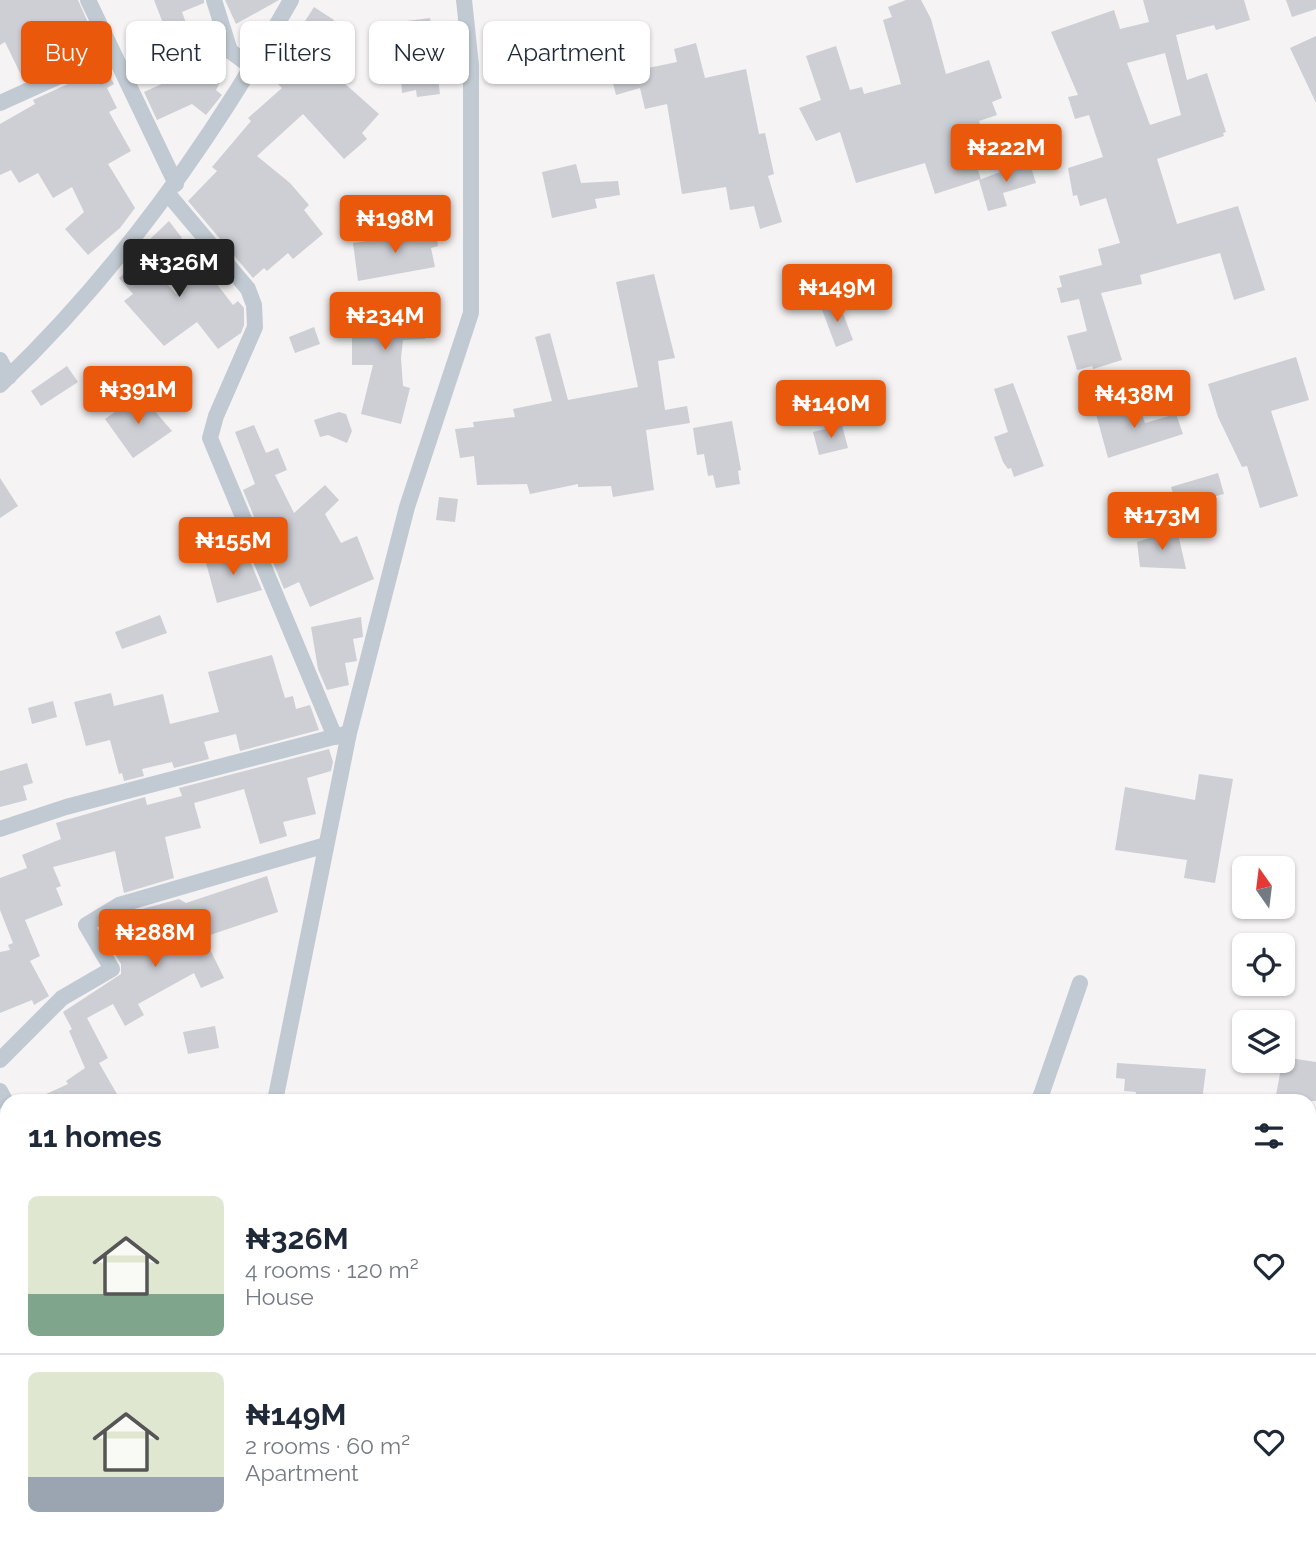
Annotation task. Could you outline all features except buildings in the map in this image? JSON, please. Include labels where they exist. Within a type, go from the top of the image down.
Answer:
[{"type":"street","points":[[88,0],[172,189],[248,289],[254,305],[255,327],[216,416],[210,438],[342,735]]},
{"type":"street","points":[[214,0],[230,51],[240,58]]},
{"type":"street","points":[[279,21],[291,0]]},
{"type":"street","points":[[276,1094],[326,845],[342,735],[407,507],[471,313],[471,65],[464,0]]},
{"type":"street","points":[[0,103],[113,52]]},
{"type":"street","points":[[4,381],[57,331],[172,189],[241,84]]},
{"type":"street","points":[[0,360],[4,381]]},
{"type":"street","points":[[0,829],[66,807],[342,735]]},
{"type":"street","points":[[0,1060],[62,998],[112,969],[86,925],[119,905],[326,845]]},
{"type":"street","points":[[1041,1094],[1080,983]]}]
